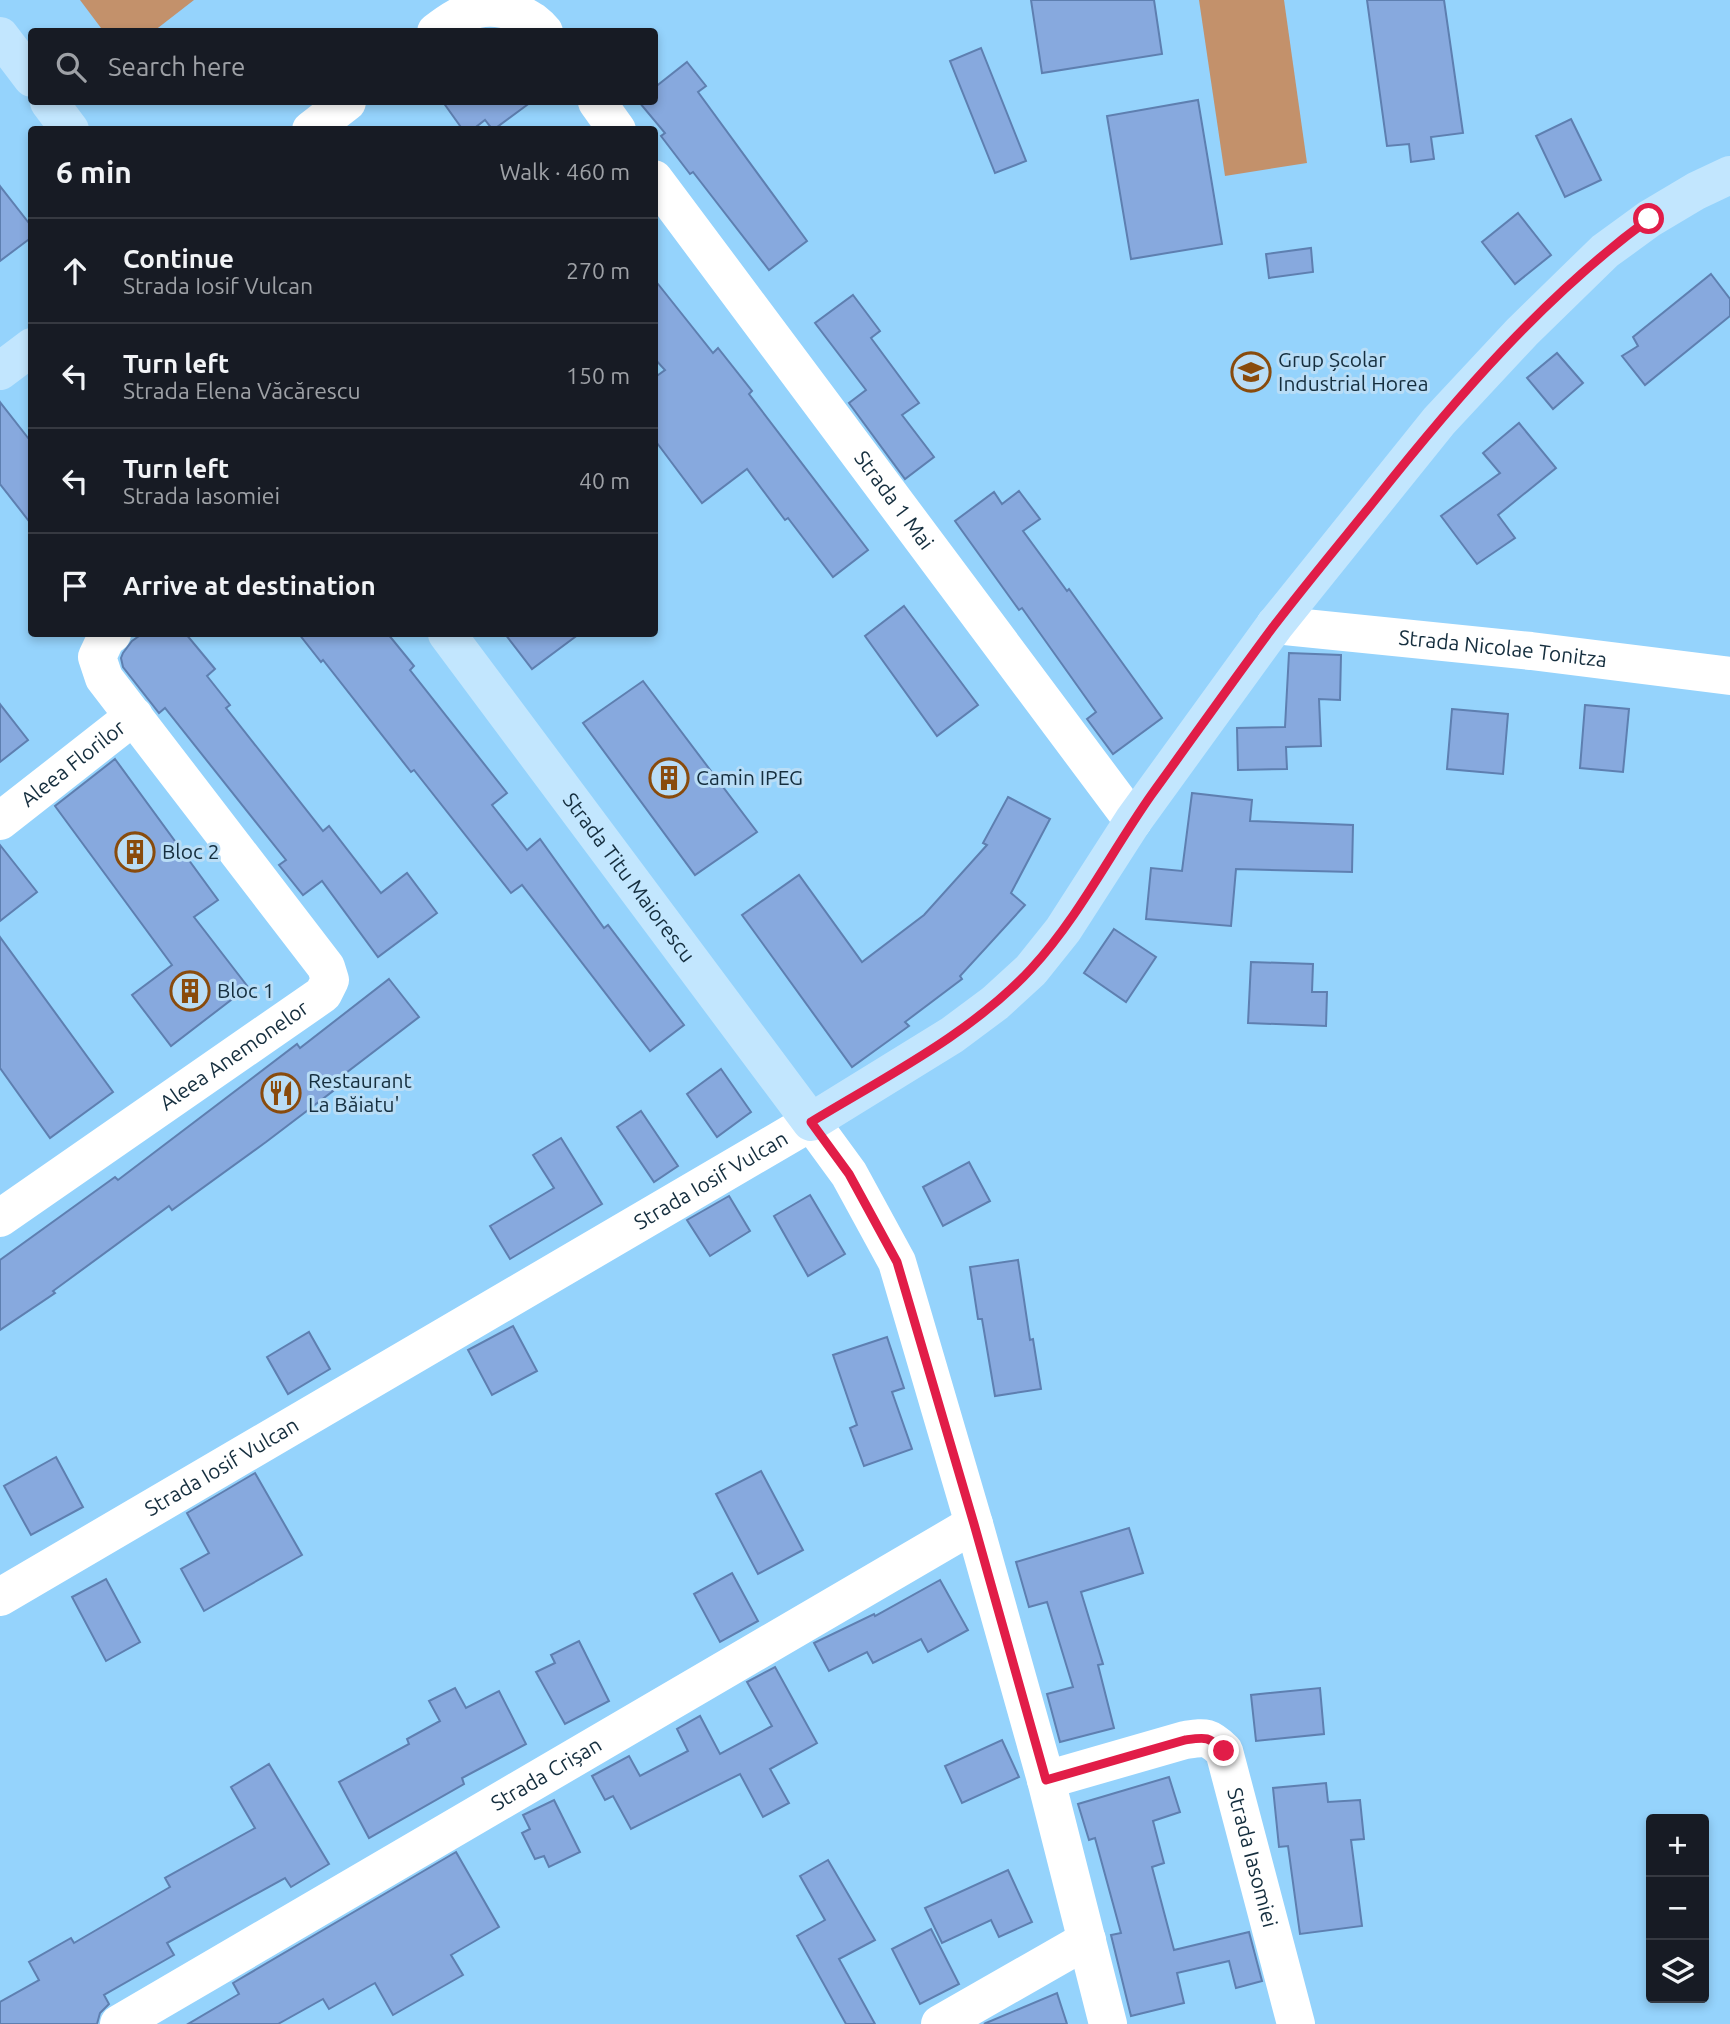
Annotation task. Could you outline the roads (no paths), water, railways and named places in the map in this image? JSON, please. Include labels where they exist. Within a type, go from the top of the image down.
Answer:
[{"type":"main road","points":[[0,36],[28,73]]},
{"type":"main road","points":[[51,105],[67,126]]},
{"type":"main road","name":"Strada Iosif Vulcan","points":[[811,1122],[952,1035],[1004,995],[1031,970],[1063,930],[1133,821],[1275,625],[1438,421],[1522,332],[1605,251],[1649,219],[1696,191],[1730,175]]},
{"type":"main road","points":[[0,371],[28,350]]},
{"type":"main road","name":"Strada Titu Maiorescu","points":[[449,637],[811,1122]]},
{"type":"street","points":[[441,28],[456,16],[483,5],[510,4],[537,22],[541,28]]},
{"type":"street","points":[[316,126],[343,105]]},
{"type":"street","points":[[599,105],[614,126]]},
{"type":"street","name":"Strada 1 Mai","points":[[658,184],[1133,821]]},
{"type":"street","name":"Strada Nicolae Tonitza","points":[[1275,625],[1531,650],[1730,676]]},
{"type":"street","name":"Aleea Florilor","points":[[0,821],[134,716],[104,678],[97,657],[108,637]]},
{"type":"street","name":"Aleea Anemonelor","points":[[0,1218],[323,994],[330,980],[326,967],[134,716]]},
{"type":"street","points":[[811,1122],[849,1174],[897,1262],[1046,1780],[1108,2024]]},
{"type":"street","name":"Strada Iosif Vulcan","points":[[0,1597],[811,1122]]},
{"type":"street","name":"Strada Crișan","points":[[119,2024],[974,1524]]},
{"type":"street","name":"Strada Iasomiei","points":[[1046,1780],[1185,1740],[1205,1737],[1224,1751],[1296,2024]]},
{"type":"street","points":[[940,2024],[1087,1940]]},
{"type":"place","name":"Grup Școlar Industrial Horea","points":[[1251,372]]},
{"type":"place","name":"Camin IPEG","points":[[669,778]]},
{"type":"place","name":"Bloc 2","points":[[135,852]]},
{"type":"place","name":"Bloc 1","points":[[190,991]]},
{"type":"place","name":"Restaurant La Băiatu'","points":[[281,1093]]}]
